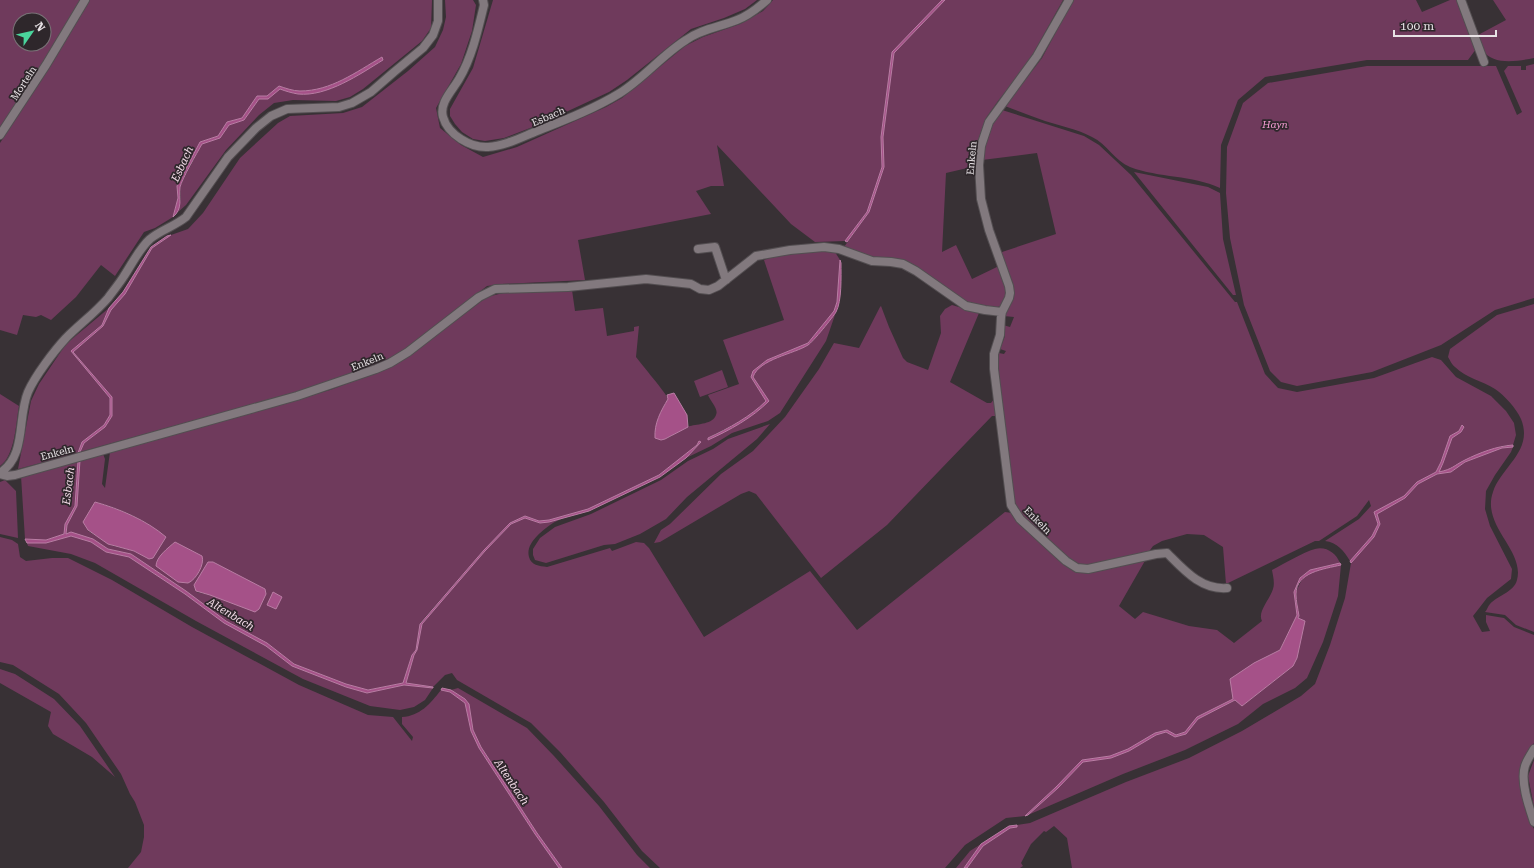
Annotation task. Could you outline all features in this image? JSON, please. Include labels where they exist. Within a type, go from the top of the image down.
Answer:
[{"type":"street","name":"Morteln","points":[[0,135],[51,58],[86,0]]},
{"type":"street","points":[[0,473],[11,463],[16,452],[26,400],[34,382],[64,341],[90,318],[108,298],[122,280],[146,243],[154,236],[177,224],[186,217],[228,157],[256,128],[271,116],[288,109],[346,105],[359,100],[371,92],[430,40],[438,26],[438,0]]},
{"type":"street","name":"Esbach","points":[[483,0],[484,4],[469,57],[459,79],[445,100],[442,109],[445,122],[456,135],[468,143],[483,147],[498,146],[520,138],[576,115],[610,98],[633,84],[686,40],[703,31],[738,20],[759,8],[767,0]]},
{"type":"street","name":"Enkeln","points":[[1069,0],[1037,56],[989,122],[981,146],[979,173],[981,199],[989,230],[1009,286],[1009,298],[1002,312],[1000,335],[994,354],[994,369],[1011,505],[1020,519],[1066,561],[1077,568],[1088,570],[1156,554],[1167,553],[1188,574],[1204,585],[1218,589],[1227,588]]},
{"type":"street","points":[[1461,0],[1484,62]]},
{"type":"street","points":[[698,249],[715,247],[726,280]]},
{"type":"street","name":"Enkeln","points":[[0,473],[7,476],[15,475],[322,389],[390,363],[408,352],[479,297],[495,290],[568,286],[646,278],[691,284],[707,290],[715,288],[756,256],[803,248],[829,247],[839,249],[868,260],[897,263],[908,266],[966,306],[1002,312]]},
{"type":"street","points":[[1534,749],[1525,766],[1524,782],[1528,804],[1534,822]]},
{"type":"green space","points":[[0,0],[81,0],[52,48],[52,12],[12,12],[12,52],[50,52],[0,127]]},
{"type":"green space","points":[[90,0],[432,0],[431,28],[422,41],[363,89],[350,97],[336,101],[293,100],[274,103],[259,115],[226,150],[186,205],[178,212],[181,198],[180,186],[202,144],[219,138],[229,125],[244,120],[259,99],[268,99],[279,89],[298,94],[320,92],[353,78],[383,60],[382,57],[343,80],[322,88],[300,91],[279,86],[267,96],[257,96],[242,118],[227,122],[218,136],[200,142],[177,186],[178,198],[173,217],[155,228],[144,232],[115,276],[101,265],[76,297],[51,320],[41,315],[36,317],[23,315],[17,335],[0,330],[0,143],[50,67]]},
{"type":"green space","points":[[445,0],[473,0],[476,5],[472,31],[461,64],[436,108],[440,128],[461,145],[483,157],[517,147],[606,107],[622,98],[685,46],[703,37],[740,24],[763,11],[773,0],[942,0],[892,52],[881,137],[882,167],[867,212],[845,241],[815,242],[791,224],[717,145],[724,186],[711,186],[696,191],[711,214],[578,240],[585,280],[487,286],[397,355],[328,383],[80,452],[84,443],[105,427],[112,416],[112,397],[73,352],[103,326],[111,310],[125,294],[152,248],[171,235],[188,229],[203,213],[240,158],[278,123],[290,116],[343,113],[362,107],[408,71],[435,47],[443,30],[446,17]]},
{"type":"green space","points":[[493,0],[757,0],[745,9],[691,29],[627,80],[609,92],[538,125],[504,138],[485,141],[473,139],[462,132],[450,116],[450,109],[473,68]]},
{"type":"green space","points":[[945,0],[1063,0],[1023,70],[986,118],[976,166],[946,173],[942,252],[956,245],[972,279],[999,266],[1008,291],[1002,305],[994,309],[970,305],[914,266],[873,258],[844,247],[869,212],[884,167],[883,137],[894,53]]},
{"type":"green space","points":[[1073,0],[1416,0],[1422,12],[1450,0],[1458,0],[1476,49],[1468,60],[1367,60],[1265,77],[1238,100],[1221,145],[1220,188],[1198,181],[1141,171],[1130,167],[1120,161],[1097,140],[1086,134],[1005,106],[1042,58]]},
{"type":"green space","points":[[1493,0],[1534,0],[1534,58],[1514,61],[1499,60],[1487,55],[1483,50],[1478,35],[1506,20]]},
{"type":"green space","name":"Hayn","points":[[1534,64],[1534,298],[1495,310],[1441,345],[1372,372],[1297,386],[1281,382],[1270,371],[1244,305],[1230,238],[1226,193],[1227,147],[1243,103],[1268,83],[1367,66],[1496,66],[1517,115],[1522,112],[1504,71],[1508,66],[1521,66],[1521,70],[1526,70],[1526,66]]},
{"type":"green space","points":[[1002,110],[1084,136],[1099,145],[1131,175],[1235,302],[1237,302],[1265,374],[1278,388],[1297,392],[1374,378],[1432,357],[1441,360],[1456,377],[1491,396],[1506,411],[1514,423],[1516,435],[1513,445],[1502,446],[1464,461],[1451,470],[1438,472],[1443,463],[1452,437],[1461,432],[1464,427],[1462,426],[1459,431],[1450,436],[1436,472],[1417,482],[1404,496],[1374,512],[1378,524],[1372,536],[1350,561],[1337,545],[1325,541],[1359,519],[1371,506],[1369,500],[1357,516],[1319,541],[1315,541],[1226,584],[1223,547],[1204,535],[1187,534],[1162,541],[1153,546],[1148,553],[1088,566],[1078,564],[1068,558],[1023,516],[1016,506],[1012,494],[997,369],[999,353],[1004,354],[1006,351],[1000,349],[1005,336],[1003,325],[1010,327],[1014,317],[1004,316],[1013,299],[1014,293],[1010,275],[999,253],[1056,234],[1037,153],[982,160],[988,131]]},
{"type":"green space","points":[[1134,172],[1208,187],[1220,193],[1223,239],[1236,295],[1233,295]]},
{"type":"green space","points":[[825,250],[835,252],[840,260],[837,302],[834,311],[808,343],[767,360],[753,371],[751,377],[766,401],[746,417],[708,439],[741,423],[756,413],[769,401],[753,377],[757,371],[762,365],[769,361],[808,345],[819,334],[836,312],[826,341],[780,413],[768,421],[732,433],[711,446],[686,458],[698,445],[699,441],[697,445],[659,475],[588,509],[549,520],[539,521],[525,516],[510,523],[484,550],[420,623],[416,650],[412,655],[403,683],[367,690],[346,684],[294,664],[267,643],[226,621],[186,591],[131,554],[108,549],[93,539],[66,534],[67,525],[77,506],[80,460],[103,454],[105,459],[102,484],[105,488],[110,452],[330,390],[370,375],[420,347],[487,297],[503,293],[572,290],[575,311],[603,308],[607,336],[634,331],[634,327],[639,326],[636,357],[659,385],[668,399],[663,408],[661,440],[665,439],[687,427],[712,420],[717,413],[708,395],[739,384],[723,340],[784,320],[764,260],[778,255]],"holes":[[[95,502],[132,515],[150,525],[166,537],[150,559],[134,551],[113,546],[88,531]],[[210,562],[213,562],[264,589],[210,595],[196,592]]]},
{"type":"green space","points":[[1534,304],[1534,632],[1516,625],[1505,615],[1485,612],[1493,601],[1512,588],[1517,580],[1518,569],[1515,558],[1497,527],[1491,504],[1493,492],[1497,483],[1520,450],[1524,430],[1521,419],[1513,407],[1499,392],[1459,371],[1448,357],[1450,349],[1497,315]]},
{"type":"green space","points":[[952,305],[979,313],[950,382],[987,403],[991,403],[994,399],[996,416],[992,416],[887,525],[821,578],[756,494],[749,491],[741,494],[660,542],[654,543],[661,530],[670,524],[721,474],[753,451],[785,417],[819,369],[834,343],[859,348],[881,306],[903,358],[907,362],[928,370],[941,333],[940,316],[945,309]]},
{"type":"green space","points":[[109,308],[102,325],[71,351],[110,398],[110,415],[104,425],[82,442],[78,453],[18,469],[31,401],[39,384],[66,344]]},
{"type":"green space","points":[[722,370],[728,387],[700,397],[694,381]]},
{"type":"green space","points":[[0,394],[19,406],[12,447],[9,455],[0,466]]},
{"type":"green space","points":[[770,424],[757,439],[687,497],[666,519],[640,534],[615,544],[604,545],[546,563],[535,560],[533,549],[540,538],[555,527],[591,514],[661,480],[688,461],[713,449],[728,439]]},
{"type":"green space","points":[[1513,447],[1486,491],[1485,509],[1490,526],[1512,569],[1511,579],[1487,598],[1473,616],[1482,632],[1490,631],[1486,622],[1486,615],[1504,618],[1514,627],[1534,635],[1534,743],[1524,762],[1531,823],[1534,829],[1534,868],[1072,868],[1067,838],[1054,826],[1046,832],[1044,831],[1031,844],[1021,863],[1023,866],[1020,868],[967,868],[983,846],[1010,828],[1017,827],[1017,825],[1030,823],[1126,782],[1189,758],[1242,731],[1301,696],[1315,684],[1330,645],[1345,598],[1351,563],[1374,537],[1380,524],[1376,514],[1405,498],[1418,484],[1437,474],[1451,472],[1465,462],[1502,448]]},
{"type":"green space","points":[[78,461],[75,506],[65,524],[64,534],[46,540],[25,539],[21,476]]},
{"type":"green space","points":[[5,480],[16,491],[18,538],[0,534],[0,482]]},
{"type":"green space","points":[[1005,512],[1012,513],[1075,571],[1089,573],[1146,559],[1119,606],[1135,619],[1143,612],[1189,626],[1217,630],[1234,643],[1262,621],[1262,610],[1274,587],[1272,570],[1305,553],[1319,548],[1327,549],[1333,553],[1340,563],[1310,570],[1300,578],[1294,592],[1297,615],[1280,650],[1268,656],[1233,699],[1197,717],[1185,732],[1176,735],[1166,730],[1155,733],[1128,749],[1110,756],[1082,760],[1025,816],[1006,818],[965,845],[945,868],[660,868],[642,851],[604,802],[560,752],[531,723],[457,680],[452,673],[445,675],[433,687],[406,683],[414,655],[417,650],[422,624],[485,551],[511,524],[525,518],[540,523],[566,517],[553,523],[540,533],[532,542],[528,552],[530,560],[533,563],[538,566],[547,567],[610,548],[612,551],[636,542],[644,543],[649,548],[704,637],[810,571],[857,630]]},
{"type":"green space","points":[[71,536],[91,542],[106,552],[129,557],[185,594],[224,623],[266,646],[292,666],[346,687],[367,693],[404,685],[433,688],[425,700],[414,707],[400,710],[370,706],[303,679],[196,621],[95,563],[71,554],[28,546],[27,543],[46,543]]},
{"type":"green space","points":[[0,537],[12,540],[18,544],[20,557],[26,561],[68,558],[112,580],[192,627],[299,685],[368,715],[393,717],[412,741],[413,737],[402,724],[402,717],[419,712],[429,704],[441,690],[450,692],[465,703],[471,731],[479,748],[559,868],[128,868],[141,852],[144,837],[144,825],[135,802],[121,774],[86,723],[59,694],[13,665],[0,662]]},
{"type":"green space","points":[[1341,565],[1338,596],[1323,642],[1307,678],[1295,688],[1263,704],[1238,724],[1185,750],[1123,774],[1028,815],[1058,788],[1083,762],[1111,758],[1129,751],[1156,735],[1166,732],[1175,737],[1186,734],[1198,719],[1235,700],[1242,706],[1293,666],[1299,616],[1296,592],[1302,579],[1311,572]]},
{"type":"green space","points":[[0,669],[15,674],[54,699],[80,726],[115,777],[92,757],[53,734],[48,726],[51,712],[0,683]]},
{"type":"green space","points":[[458,688],[527,728],[599,806],[637,855],[650,868],[562,868],[537,833],[481,747],[473,730],[469,704],[465,699],[451,690]]},
{"type":"green space","points":[[1534,760],[1534,807],[1528,776]]},
{"type":"green space","points":[[981,844],[964,868],[956,868],[970,851]]},
{"type":"shaded area","points":[[942,0],[945,0],[894,53],[883,137],[884,167],[869,212],[847,242],[845,241],[867,212],[882,167],[881,137],[892,52]]},
{"type":"shaded area","points":[[382,57],[383,60],[354,78],[332,88],[309,94],[298,94],[280,89],[268,99],[259,99],[244,120],[229,125],[220,138],[202,144],[181,183],[180,203],[176,214],[173,217],[178,198],[177,186],[200,142],[218,136],[227,122],[242,118],[257,96],[267,96],[279,86],[300,91],[322,88],[343,80]]},
{"type":"shaded area","points":[[171,235],[152,248],[125,294],[111,310],[103,326],[73,352],[112,397],[112,416],[105,427],[84,443],[80,452],[78,453],[82,442],[104,425],[110,415],[110,398],[71,351],[102,325],[109,308],[123,292],[151,247],[167,236]]},
{"type":"shaded area","points":[[840,260],[840,295],[838,307],[834,315],[811,343],[769,361],[757,371],[753,377],[769,401],[740,423],[708,440],[708,438],[746,417],[766,401],[751,377],[753,371],[767,360],[808,343],[834,311],[837,302]]},
{"type":"shaded area","points":[[674,393],[687,415],[688,427],[665,439],[661,440],[655,438],[657,422],[668,399],[667,395]]},
{"type":"shaded area","points":[[1462,425],[1464,427],[1461,432],[1452,438],[1439,472],[1488,450],[1513,445],[1513,447],[1502,448],[1465,462],[1451,472],[1437,474],[1418,484],[1405,498],[1377,514],[1380,524],[1374,537],[1351,563],[1350,561],[1372,536],[1378,524],[1374,512],[1404,496],[1417,482],[1436,472],[1450,436],[1459,431]]},
{"type":"shaded area","points":[[699,441],[701,442],[686,458],[660,477],[589,511],[549,522],[540,523],[525,518],[511,524],[485,551],[422,624],[417,650],[414,655],[406,683],[433,688],[404,685],[367,693],[346,687],[292,666],[266,646],[224,623],[185,594],[129,557],[106,552],[91,542],[71,536],[46,543],[27,543],[25,539],[46,540],[64,534],[65,524],[75,506],[78,461],[80,460],[77,506],[67,525],[66,534],[71,532],[93,539],[108,549],[131,554],[186,591],[226,621],[267,643],[294,664],[346,684],[368,690],[403,683],[412,655],[416,650],[420,624],[484,550],[510,523],[525,516],[539,521],[549,520],[588,509],[659,475],[697,445]]},
{"type":"shaded area","points":[[95,502],[132,516],[150,525],[166,537],[153,558],[149,559],[134,551],[108,544],[88,530],[83,522]]},
{"type":"shaded area","points":[[175,542],[202,556],[203,559],[201,567],[194,579],[188,583],[178,582],[156,566],[160,556]]},
{"type":"shaded area","points":[[208,562],[213,562],[265,589],[266,594],[259,609],[255,612],[196,591],[194,585]]},
{"type":"shaded area","points":[[1340,563],[1341,565],[1319,570],[1306,576],[1297,587],[1296,594],[1298,618],[1305,621],[1297,658],[1293,666],[1242,706],[1235,700],[1198,719],[1186,734],[1175,737],[1166,732],[1156,735],[1129,751],[1111,758],[1083,762],[1058,788],[1025,816],[1082,760],[1110,756],[1128,749],[1155,733],[1167,730],[1176,735],[1185,732],[1197,717],[1233,699],[1230,679],[1254,663],[1280,650],[1297,615],[1294,592],[1300,578],[1310,570]]},
{"type":"shaded area","points":[[273,592],[282,597],[276,609],[267,605]]},
{"type":"shaded area","points":[[442,688],[451,690],[465,699],[469,704],[473,730],[481,747],[537,833],[562,868],[559,868],[535,834],[479,748],[471,731],[465,703],[450,692],[441,690]]},
{"type":"shaded area","points":[[1017,825],[1017,827],[1010,828],[983,846],[967,868],[964,868],[981,844],[1009,826]]},
{"type":"water label","name":"Altenbach","points":[[231,614]]},
{"type":"water label","name":"Altenbach","points":[[512,782]]}]
